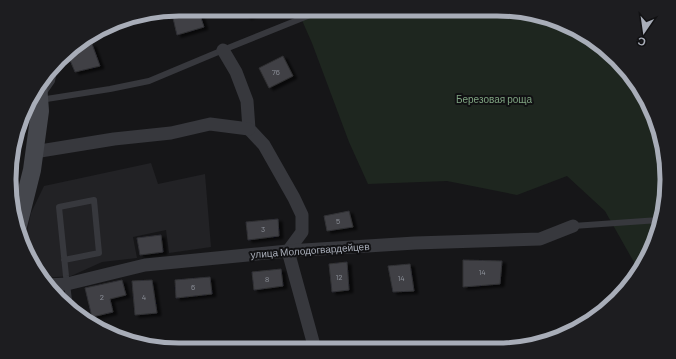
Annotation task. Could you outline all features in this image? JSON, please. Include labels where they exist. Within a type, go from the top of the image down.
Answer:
[{"type":"main road","points":[[20,216],[32,170],[40,111],[38,99]]},
{"type":"street","points":[[223,50],[236,72],[247,101],[250,128],[264,145],[302,215],[302,232],[288,250],[313,343]]},
{"type":"street","points":[[34,152],[114,139],[171,133],[210,124],[250,128]]},
{"type":"street","name":"улица Молодогвардейцев","points":[[55,285],[67,284],[145,265],[288,250],[415,243],[540,239],[573,226]]},
{"type":"lane","points":[[40,95],[110,89],[149,81],[307,16]]},
{"type":"lane","points":[[45,88],[52,81],[53,76]]},
{"type":"lane","points":[[64,260],[99,253],[94,200],[59,207],[64,260],[69,299]]},
{"type":"lane","points":[[573,226],[654,220]]},
{"type":"shaded area","points":[[151,163],[158,184],[205,174],[211,247],[169,253],[166,230],[133,237],[137,258],[102,262],[71,276],[49,278],[33,252],[26,235],[31,213],[44,186]]},
{"type":"green space","name":"Березовая роща","points":[[300,16],[507,16],[528,19],[559,28],[596,50],[612,64],[626,80],[638,98],[648,117],[659,158],[660,190],[657,211],[648,242],[635,265],[605,211],[567,176],[517,195],[447,181],[368,184],[349,142],[312,43]]},
{"type":"building","points":[[179,16],[200,16],[204,27],[177,35],[173,18]]},
{"type":"building","points":[[92,44],[100,66],[75,72],[70,59],[87,45]]},
{"type":"building","points":[[283,56],[293,76],[269,88],[259,68]]},
{"type":"building","points":[[349,211],[353,227],[327,231],[324,216]]},
{"type":"building","points":[[278,219],[279,236],[248,240],[246,222]]},
{"type":"building","points":[[161,235],[163,252],[140,255],[137,238]]},
{"type":"building","points":[[463,260],[502,261],[500,284],[463,287]]},
{"type":"building","points":[[347,262],[349,290],[332,292],[329,264]]},
{"type":"building","points":[[410,264],[414,291],[393,292],[388,266]]},
{"type":"building","points":[[281,269],[283,286],[254,290],[252,272]]},
{"type":"building","points":[[210,277],[212,294],[176,298],[175,280]]},
{"type":"building","points":[[122,280],[126,295],[110,299],[113,312],[92,317],[85,288]]},
{"type":"building","points":[[152,280],[157,313],[135,315],[132,281]]}]
